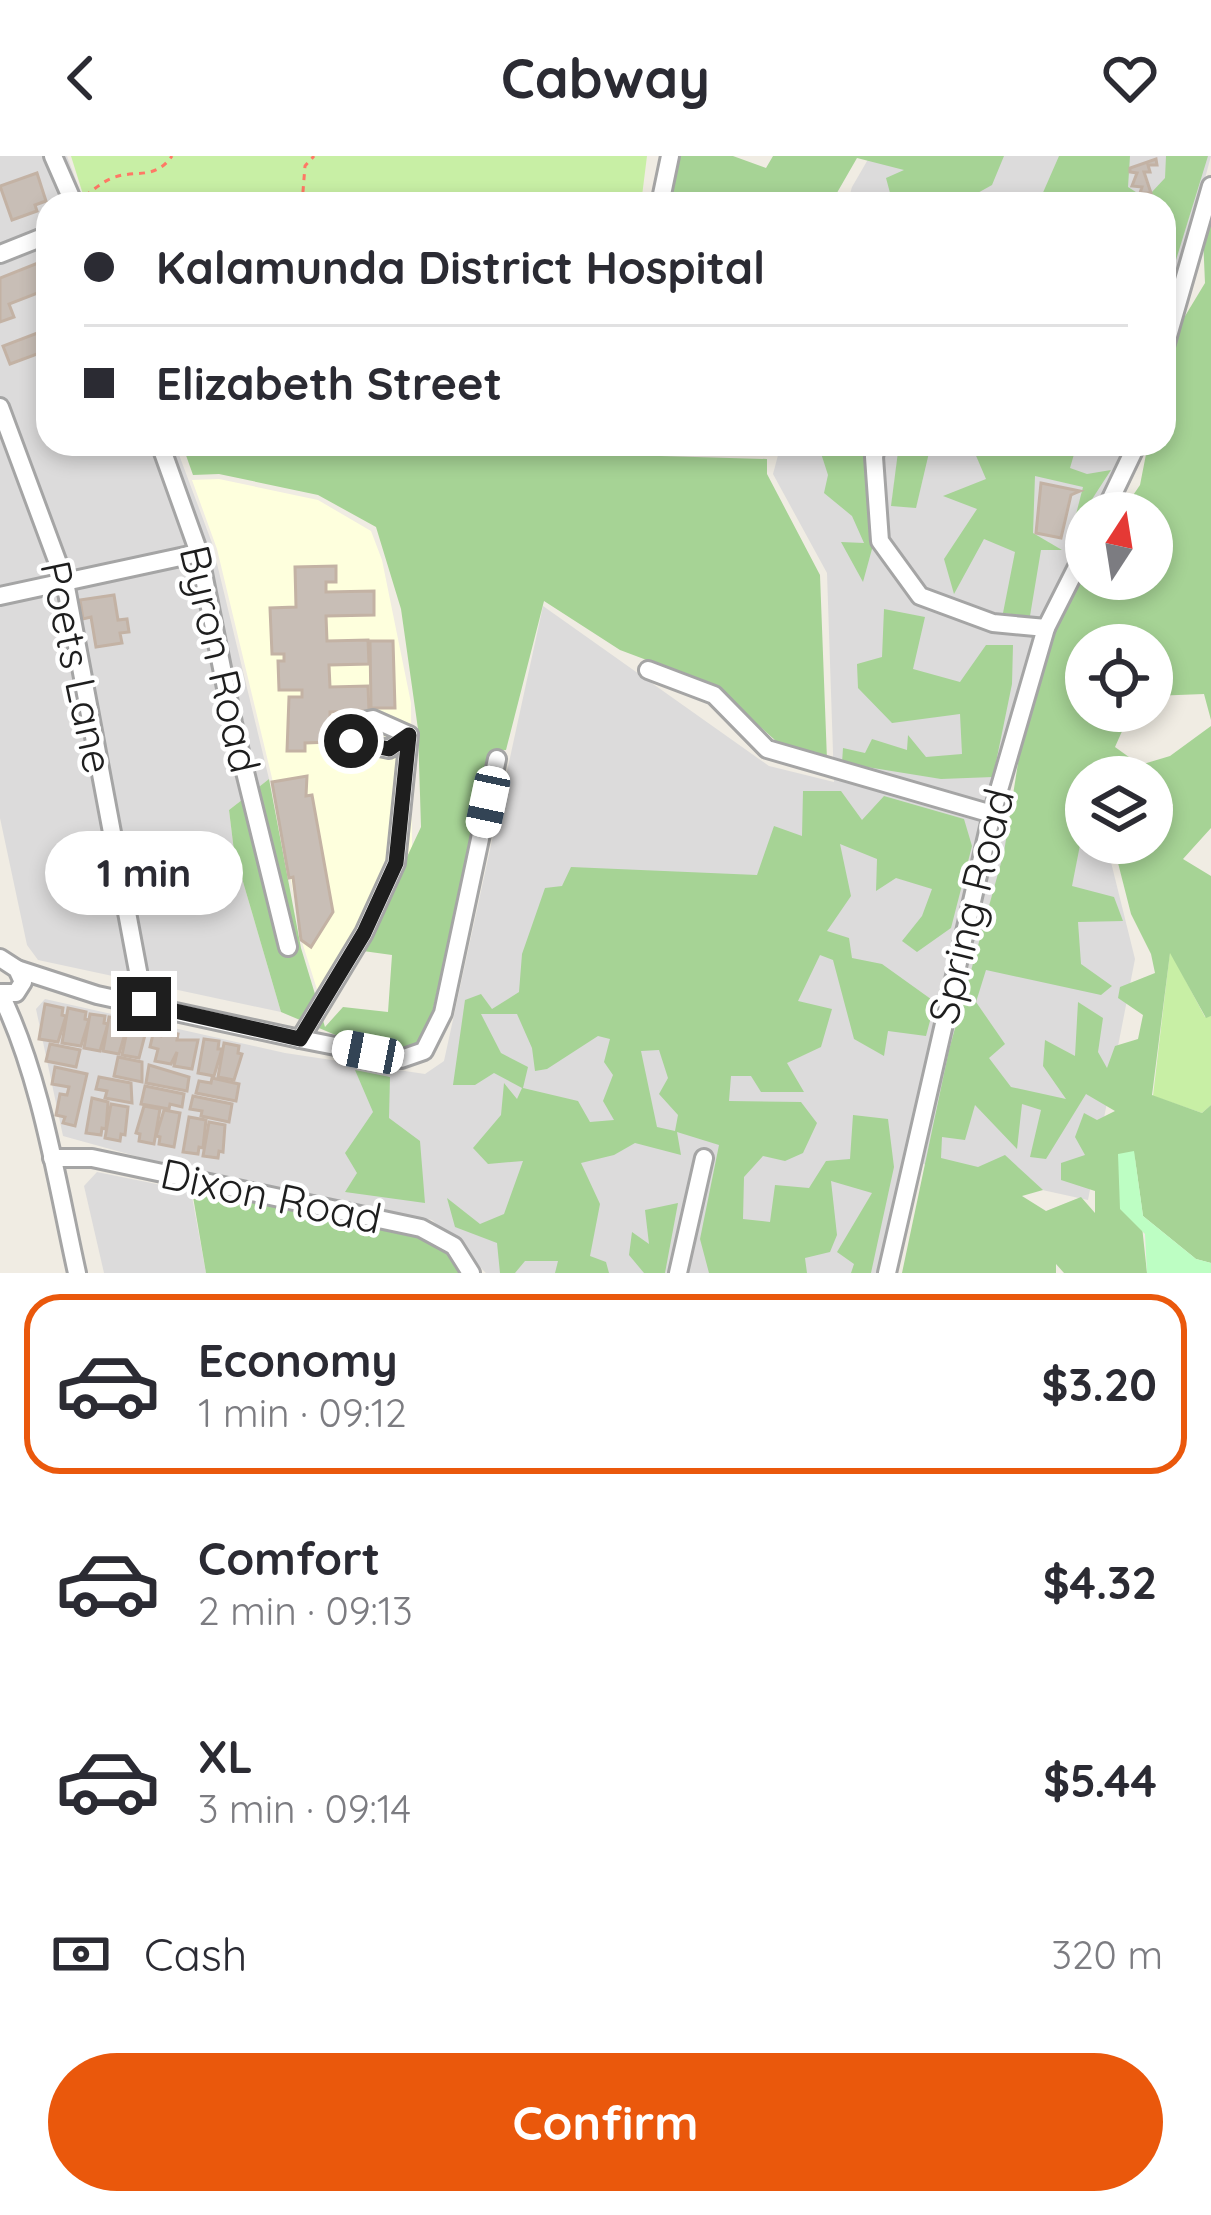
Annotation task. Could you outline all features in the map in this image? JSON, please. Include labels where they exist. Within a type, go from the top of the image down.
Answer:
[{"type":"street","points":[[53,156],[68,192]]},
{"type":"street","points":[[662,192],[670,156]]},
{"type":"street","points":[[1176,308],[1211,186]]},
{"type":"street","points":[[0,254],[36,240]]},
{"type":"street","name":"Poets Lane","points":[[0,407],[64,582],[144,1004]]},
{"type":"street","name":"Byron Road","points":[[164,456],[199,553],[233,723],[288,947]]},
{"type":"street","points":[[874,456],[880,542],[920,596],[993,623],[1046,628]]},
{"type":"street","points":[[1114,492],[1131,456]]},
{"type":"street","points":[[0,596],[199,553]]},
{"type":"street","name":"Spring Road","points":[[886,1273],[992,814],[1046,628],[1065,590]]},
{"type":"street","points":[[647,670],[715,695],[767,749],[992,814]]},
{"type":"street","points":[[300,1039],[364,933],[396,863],[409,735]]},
{"type":"street","points":[[5,958],[60,986],[401,1059],[424,1051],[443,1013],[497,759]]},
{"type":"street","points":[[5,958],[22,975],[10,992],[14,1021],[52,1158],[77,1273]]},
{"type":"street","points":[[10,992],[60,986]]},
{"type":"street","name":"Dixon Road","points":[[52,1158],[92,1159],[421,1228],[454,1246],[470,1273]]},
{"type":"street","points":[[678,1273],[704,1158]]},
{"type":"path","points":[[90,192],[112,177],[151,174],[172,156]]},
{"type":"path","points":[[303,192],[304,166],[314,156]]},
{"type":"shaded area","points":[[0,156],[67,156],[80,192],[36,192],[36,456],[179,456],[212,543],[269,779],[229,810],[234,851],[281,1012],[38,960],[27,945],[0,818]]},
{"type":"shaded area","points":[[870,156],[1211,156],[1176,286],[1176,192],[851,192]]},
{"type":"shaded area","points":[[778,456],[1126,456],[1108,492],[1065,492],[1065,580],[1038,635],[986,820],[1065,839],[1065,864],[1111,864],[1135,959],[1088,1200],[909,1161],[883,1273],[486,1273],[432,1220],[186,1170],[63,1136],[36,1009],[45,999],[285,1053],[425,1074],[444,1061],[543,606],[769,766],[834,782],[827,573],[773,474]]},
{"type":"shaded area","points":[[219,479],[318,500],[371,531],[382,560],[411,703],[412,847],[326,1018],[303,945],[272,778],[217,549],[192,480]]},
{"type":"shaded area","points":[[97,1172],[191,1191],[206,1273],[104,1273],[84,1186]]},
{"type":"green space","points":[[71,156],[647,156],[642,192],[82,192]]},
{"type":"green space","points":[[674,156],[733,156],[766,168],[773,156],[1004,156],[992,185],[979,192],[890,192],[886,178],[904,170],[857,158],[837,192],[670,192]]},
{"type":"green space","points":[[1059,156],[1130,156],[1128,187],[1136,192],[1043,192]]},
{"type":"green space","points":[[1166,156],[1208,156],[1176,260],[1176,192],[1152,192],[1165,178]]},
{"type":"green space","points":[[1211,205],[1211,720],[1204,694],[1173,695],[1173,624],[1065,624],[1065,732],[1122,732],[1115,747],[1128,756],[1065,756],[1065,864],[1076,864],[1072,886],[1114,897],[1123,921],[1078,922],[1081,964],[1112,986],[1101,995],[986,970],[976,1002],[1005,1044],[989,1058],[1011,1087],[1066,1099],[1043,1066],[1045,1040],[1075,1056],[1078,1002],[1103,1018],[1098,1052],[1107,1068],[1115,1046],[1138,1039],[1143,1015],[1118,998],[1120,987],[1155,973],[1131,914],[1118,864],[1173,864],[1170,756],[1211,726],[1211,828],[1183,859],[1211,876],[1211,1016],[1206,1018],[1170,953],[1152,1095],[1202,1113],[1211,1105],[1211,1263],[1196,1259],[1143,1216],[1134,1152],[1147,1273],[1064,1273],[1056,1264],[1056,1273],[902,1273],[949,1050],[1004,852],[1021,744],[1048,643],[1071,600],[1173,600],[1173,492],[1135,492],[1146,456],[1176,456],[1179,326],[1205,283],[1203,237]],"holes":[[[1086,1094],[1115,1111],[1097,1120],[1084,1113],[1075,1137],[1085,1155],[1061,1163],[1061,1180],[1095,1191],[1095,1213],[1081,1197],[1046,1211],[1022,1196],[1043,1190],[1005,1155],[978,1167],[941,1158],[942,1137],[965,1140],[975,1105],[1017,1149],[1022,1104],[1041,1110],[1030,1157],[1046,1159]]]},
{"type":"green space","points":[[186,456],[767,459],[767,474],[820,575],[827,760],[776,741],[713,685],[620,650],[544,601],[506,750],[495,751],[491,757],[427,1035],[409,1049],[345,1039],[281,1012],[234,851],[229,810],[269,779],[301,948],[325,1027],[343,1007],[388,1012],[392,955],[363,951],[421,827],[418,729],[401,609],[376,527],[318,495],[219,474],[193,475]]},
{"type":"green space","points":[[822,456],[872,456],[875,538],[863,582],[841,542],[864,543],[852,516],[824,493],[828,475]]},
{"type":"green space","points":[[897,456],[928,456],[916,508],[891,506]]},
{"type":"green space","points":[[976,456],[1074,456],[1070,468],[1087,474],[1111,470],[1097,492],[1082,492],[1083,487],[1035,476],[1033,533],[1062,550],[1041,550],[1030,616],[1003,613],[1015,552],[984,539],[954,594],[944,559],[977,509],[943,496],[986,479]]},
{"type":"green space","points":[[884,609],[925,617],[913,669],[960,682],[986,645],[1013,645],[1012,684],[993,777],[941,779],[842,763],[843,748],[865,753],[872,739],[907,750],[908,735],[926,757],[962,754],[960,714],[892,723],[858,688],[857,664],[882,657]]},
{"type":"green space","points":[[803,791],[841,791],[862,820],[884,796],[964,819],[972,846],[951,928],[917,952],[902,941],[922,916],[932,889],[896,878],[876,891],[877,859],[840,844],[851,896],[827,931],[849,938],[852,958],[882,964],[935,1002],[926,1036],[888,1031],[884,1056],[854,1039],[833,960],[820,955],[798,1001],[832,1009],[821,1047],[787,1063],[804,1092],[761,1092],[751,1076],[731,1076],[729,1101],[801,1102],[817,1123],[803,1153],[785,1161],[763,1156],[744,1177],[743,1219],[770,1222],[775,1185],[809,1188],[826,1161],[850,1159],[853,1115],[888,1119],[894,1167],[871,1273],[851,1273],[854,1264],[837,1252],[872,1193],[831,1181],[837,1235],[830,1252],[805,1258],[807,1273],[709,1273],[700,1239],[719,1145],[677,1132],[681,1155],[635,1143],[614,1155],[581,1163],[600,1204],[590,1256],[606,1262],[609,1273],[555,1273],[558,1261],[525,1261],[515,1273],[500,1273],[497,1243],[455,1227],[447,1198],[480,1224],[504,1214],[523,1161],[488,1164],[473,1148],[501,1115],[504,1083],[517,1099],[522,1088],[494,1073],[475,1085],[453,1085],[465,1000],[481,994],[492,1009],[519,992],[522,954],[545,888],[562,886],[571,867],[757,875],[774,826],[802,836]],"holes":[[[481,1014],[517,1014],[532,1048],[535,1071],[547,1069],[598,1036],[610,1039],[604,1062],[613,1075],[603,1101],[614,1120],[590,1122],[578,1101],[523,1088],[528,1067],[501,1053]],[[659,1050],[668,1078],[659,1094],[678,1115],[675,1131],[657,1127],[641,1051]]]},
{"type":"green space","points":[[1170,951],[1205,1017],[1211,1016],[1211,1105],[1202,1113],[1153,1096]]},
{"type":"green space","points":[[355,1070],[390,1077],[389,1118],[420,1141],[425,1203],[345,1192],[357,1173],[345,1153],[373,1112]]},
{"type":"green space","points":[[1134,1151],[1143,1216],[1196,1259],[1211,1263],[1211,1273],[1147,1273],[1145,1234],[1120,1209],[1118,1154]]},
{"type":"green space","points":[[190,1179],[421,1228],[454,1246],[471,1273],[206,1273]]},
{"type":"green space","points":[[678,1203],[665,1273],[644,1273],[629,1255],[632,1232],[649,1244],[645,1210]]},
{"type":"building","points":[[1156,159],[1157,165],[1148,165],[1150,172],[1144,172],[1151,192],[1132,186],[1137,173],[1130,168]]},
{"type":"building","points":[[37,173],[43,192],[36,192],[36,211],[12,220],[0,186]]},
{"type":"building","points":[[36,264],[36,294],[9,304],[14,317],[0,322],[0,278]]},
{"type":"building","points":[[36,334],[36,354],[10,364],[3,346]]},
{"type":"building","points":[[1041,483],[1080,491],[1065,492],[1061,538],[1036,533]]},
{"type":"building","points":[[336,566],[336,582],[326,582],[326,592],[374,591],[374,615],[326,616],[327,641],[368,640],[369,664],[329,665],[330,687],[368,686],[369,711],[330,712],[330,742],[305,743],[305,751],[287,751],[289,697],[302,697],[302,690],[279,690],[278,661],[284,661],[284,654],[272,654],[270,608],[296,607],[295,567]]},
{"type":"building","points":[[114,595],[118,620],[127,619],[129,632],[120,633],[122,643],[96,647],[91,617],[83,619],[80,600]]},
{"type":"building","points":[[370,641],[393,641],[395,708],[371,708]]},
{"type":"building","points":[[307,776],[306,796],[312,795],[333,912],[311,947],[301,940],[272,782]]},
{"type":"building","points":[[45,1004],[63,1008],[66,1016],[58,1042],[39,1039]]},
{"type":"building","points":[[68,1008],[86,1012],[89,1020],[81,1046],[62,1043]]},
{"type":"building","points":[[90,1014],[105,1016],[108,1024],[100,1051],[84,1048]]},
{"type":"building","points":[[109,1017],[124,1019],[127,1027],[119,1054],[103,1051]]},
{"type":"building","points":[[129,1021],[144,1023],[139,1058],[122,1055]]},
{"type":"building","points":[[162,1031],[178,1034],[177,1040],[198,1040],[192,1069],[174,1066],[177,1052],[171,1064],[155,1061],[158,1049],[150,1047],[153,1034],[161,1036]]},
{"type":"building","points":[[204,1039],[219,1041],[218,1049],[222,1049],[214,1076],[198,1073]]},
{"type":"building","points":[[224,1043],[239,1046],[242,1054],[234,1080],[218,1077]]},
{"type":"building","points":[[50,1044],[80,1050],[76,1067],[46,1061]]},
{"type":"building","points":[[118,1057],[142,1062],[142,1082],[114,1076]]},
{"type":"building","points":[[149,1065],[189,1077],[187,1091],[146,1083]]},
{"type":"building","points":[[55,1067],[87,1074],[75,1126],[56,1115],[60,1094],[67,1095],[69,1087],[52,1084]]},
{"type":"building","points":[[99,1077],[131,1083],[132,1103],[105,1098],[107,1091],[96,1089]]},
{"type":"building","points":[[212,1078],[239,1084],[236,1101],[196,1093],[199,1081],[211,1083]]},
{"type":"building","points":[[145,1086],[184,1094],[182,1107],[141,1104]]},
{"type":"building","points":[[193,1096],[232,1104],[229,1122],[190,1109]]},
{"type":"building","points":[[92,1098],[108,1102],[106,1129],[102,1128],[101,1135],[86,1133]]},
{"type":"building","points":[[111,1104],[128,1107],[120,1141],[105,1138]]},
{"type":"building","points":[[144,1106],[160,1109],[154,1144],[139,1141],[136,1133]]},
{"type":"building","points":[[164,1110],[180,1113],[174,1147],[159,1144],[156,1136]]},
{"type":"building","points":[[189,1117],[206,1120],[198,1154],[183,1152]]},
{"type":"building","points":[[209,1122],[225,1125],[223,1152],[219,1151],[218,1158],[203,1156]]},
{"type":"route","points":[[144,1004],[300,1039],[364,933],[396,863],[409,735],[389,749],[351,741]]}]
